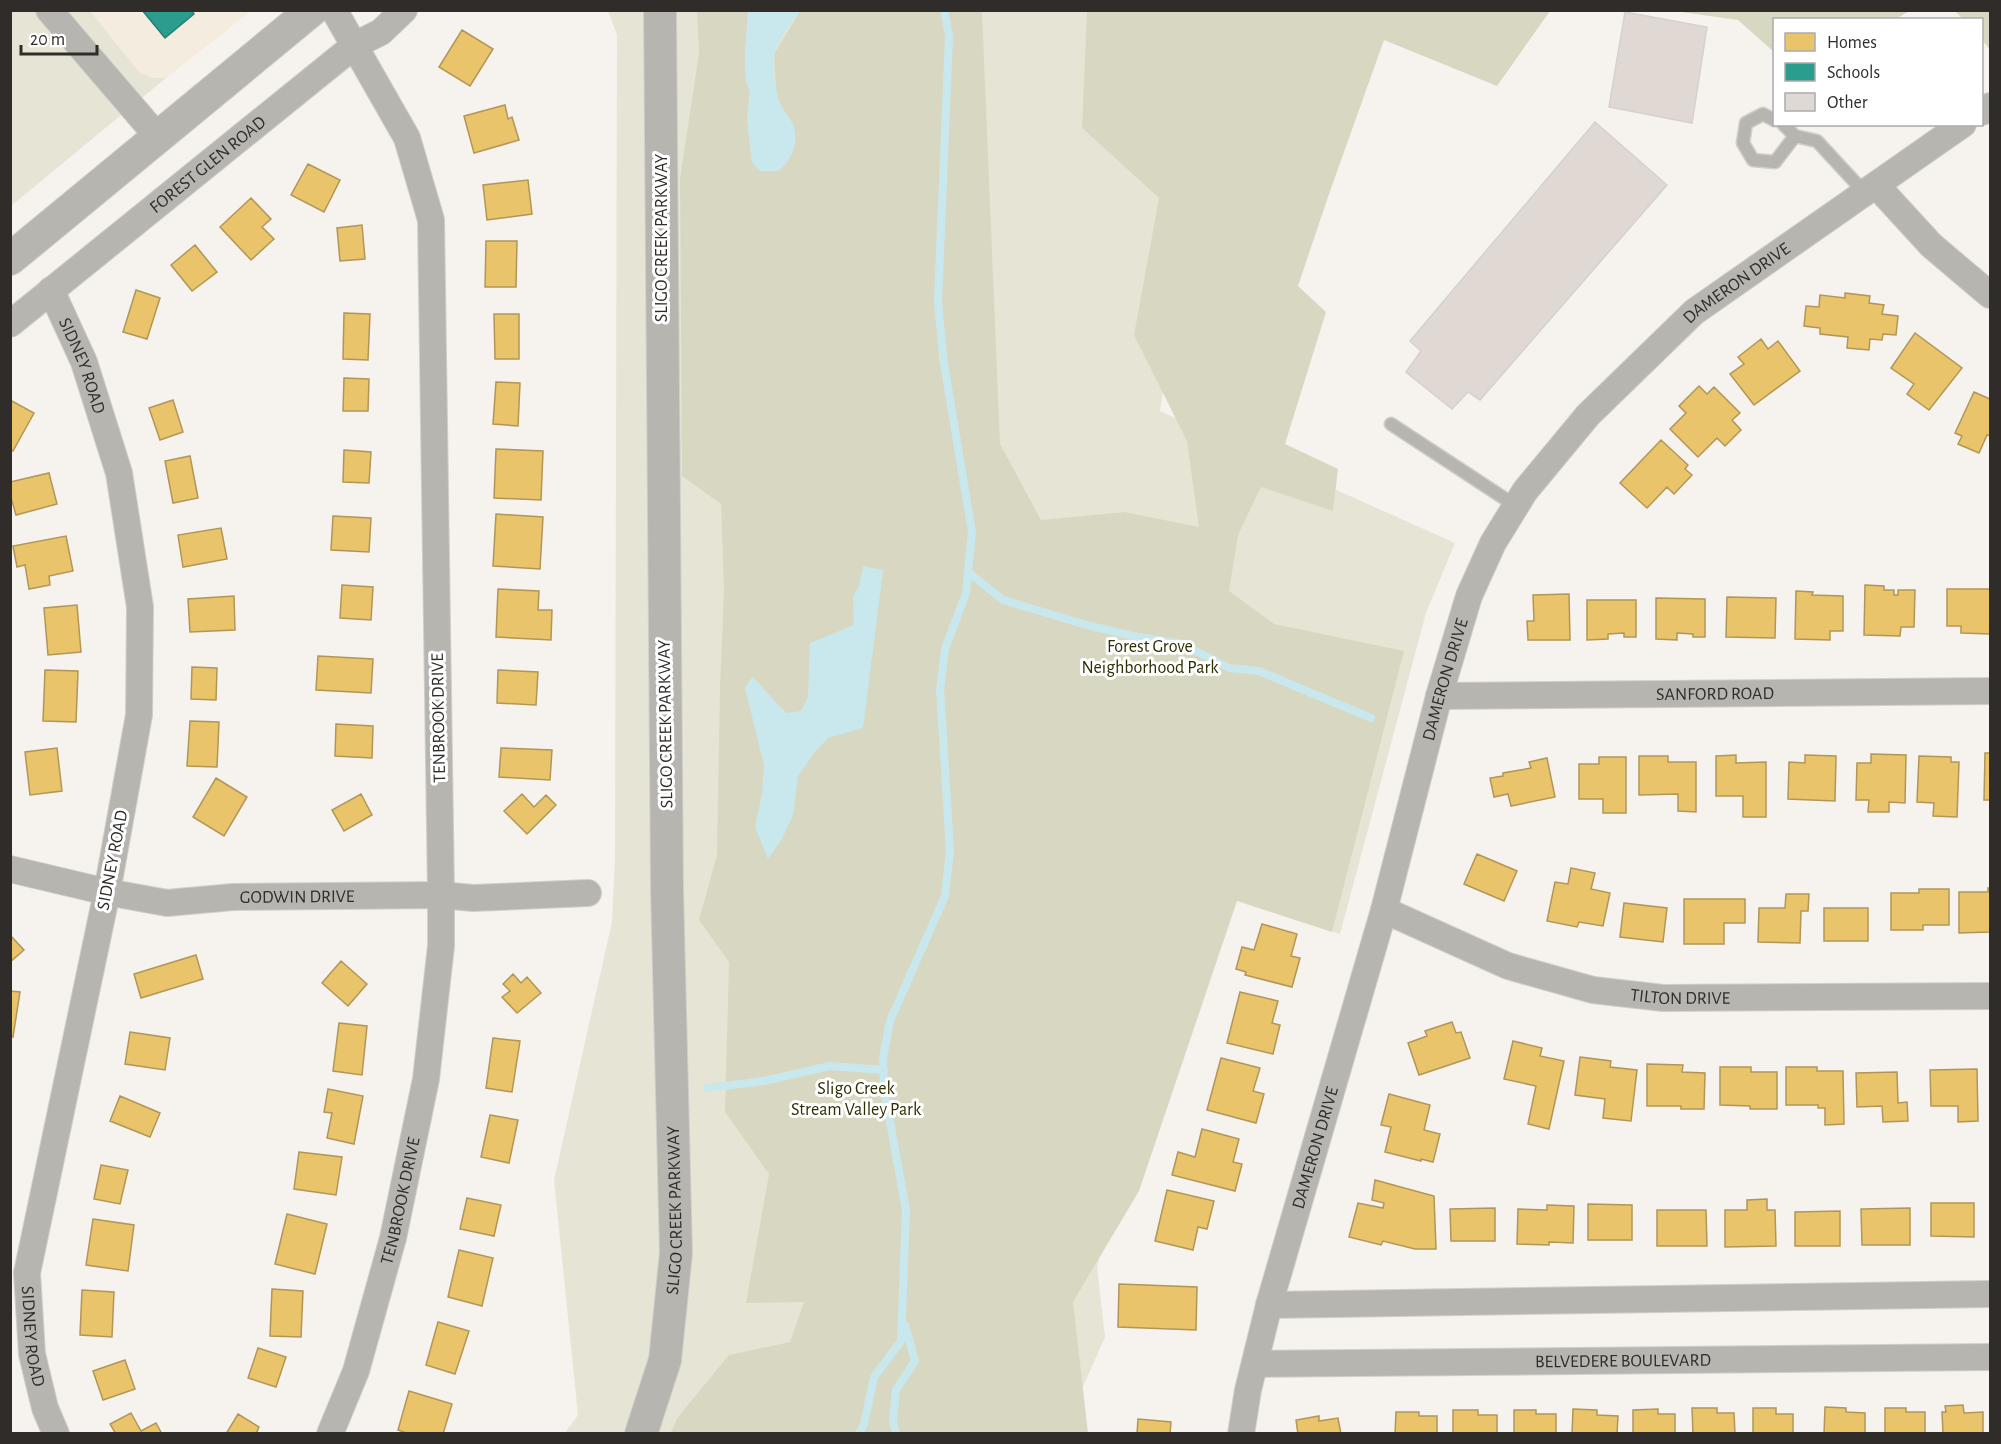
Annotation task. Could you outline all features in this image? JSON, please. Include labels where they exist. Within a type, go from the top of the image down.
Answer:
[{"type":"street","points":[[49,10],[158,137]]},
{"type":"street","points":[[10,259],[312,10]]},
{"type":"street","name":"TENBROOK DRIVE","points":[[330,1434],[356,1371],[390,1249],[426,1079],[441,946],[431,220],[407,138],[334,10]]},
{"type":"street","name":"FOREST GLEN ROAD","points":[[10,324],[355,45],[381,32],[404,10]]},
{"type":"street","name":"SLIGO CREEK PARKWAY","points":[[641,1434],[665,1360],[676,1253],[666,831],[660,10]]},
{"type":"street","name":"DAMERON DRIVE","points":[[1241,1434],[1269,1305],[1384,910],[1439,696],[1469,596],[1492,543],[1526,491],[1588,415],[1694,312],[1960,126]]},
{"type":"street","points":[[1870,189],[1990,295]]},
{"type":"street","name":"SIDNEY ROAD","points":[[51,290],[84,362],[119,473],[140,607],[139,716],[107,892],[27,1273],[32,1354],[45,1408],[56,1434]]},
{"type":"street","name":"SANFORD ROAD","points":[[1439,696],[1990,691]]},
{"type":"street","name":"GODWIN DRIVE","points":[[10,869],[107,892],[167,903],[233,897],[441,896],[473,898],[588,892]]},
{"type":"street","name":"TILTON DRIVE","points":[[1384,910],[1508,966],[1593,990],[1664,998],[1990,996]]},
{"type":"street","points":[[1269,1305],[1990,1294]]},
{"type":"street","name":"BELVEDERE BOULEVARD","points":[[1255,1364],[1990,1357]]},
{"type":"lane","points":[[1773,119],[1763,114],[1746,123],[1743,143],[1753,160],[1775,162],[1795,136]]},
{"type":"lane","points":[[1785,126],[1795,136],[1817,141],[1870,189]]},
{"type":"lane","points":[[1391,424],[1516,506]]},
{"type":"shaded area","points":[[90,11],[251,11],[166,78],[152,78],[139,72]]},
{"type":"green space","points":[[11,11],[90,11],[139,72],[152,78],[166,78],[11,206]]},
{"type":"green space","name":"Sligo Creek Stream Valley Park","points":[[608,11],[1212,11],[1214,45],[1160,411],[1455,543],[1426,613],[1340,934],[1199,887],[1097,1267],[1105,1337],[1081,1391],[1071,1433],[565,1433],[578,1415],[554,1180],[612,922],[615,859],[617,35]]},
{"type":"green space","name":"Forest Grove Neighborhood Park","points":[[697,11],[748,11],[745,55],[746,80],[750,93],[747,118],[752,162],[793,125],[780,105],[776,89],[774,54],[800,11],[982,11],[1000,444],[1041,520],[1124,512],[1199,527],[1187,441],[1134,335],[1159,198],[1082,128],[1087,11],[1550,11],[1497,86],[1384,40],[1298,286],[1326,312],[1285,444],[1338,469],[1333,511],[1261,487],[1238,535],[1229,591],[1274,624],[1404,651],[1332,932],[1237,901],[1139,1191],[1073,1302],[1088,1433],[670,1434],[678,1417],[729,1355],[790,1342],[804,1302],[746,1303],[769,1174],[725,1112],[729,962],[699,920],[717,855],[724,590],[721,504],[682,476],[680,179],[699,53]]},
{"type":"green space","points":[[1674,11],[1909,11],[1898,18],[1773,18],[1773,51],[1738,20]]},
{"type":"green space","points":[[1955,11],[1990,11],[1990,50],[1983,41],[1983,18],[1962,18]]},
{"type":"water","points":[[748,11],[800,11],[781,39],[774,55],[774,73],[779,100],[795,131],[795,144],[791,156],[779,171],[760,171],[752,162],[747,118],[750,93],[746,80],[745,55]]},
{"type":"water","points":[[863,566],[883,570],[863,728],[828,738],[813,754],[798,776],[793,815],[783,837],[768,859],[755,827],[762,794],[764,765],[745,688],[752,677],[787,713],[801,711],[808,697],[810,643],[854,625],[853,597],[859,586]]},
{"type":"building: Homes","points":[[462,30],[493,49],[470,86],[439,67]]},
{"type":"building: Homes","points":[[505,105],[508,119],[512,117],[519,140],[474,153],[464,116]]},
{"type":"building: Homes","points":[[308,164],[340,180],[324,212],[291,195]]},
{"type":"building: Homes","points":[[528,180],[532,214],[487,220],[483,185]]},
{"type":"building: Homes","points":[[251,198],[271,219],[262,227],[274,239],[251,260],[220,227]]},
{"type":"building: Homes","points":[[362,225],[365,259],[340,261],[337,228]]},
{"type":"building: Homes","points":[[486,241],[517,241],[516,287],[485,287]]},
{"type":"building: Homes","points":[[195,245],[217,272],[192,291],[171,265]]},
{"type":"building: Homes","points":[[136,290],[160,298],[147,339],[123,332]]},
{"type":"building: Homes","points":[[1845,293],[1870,296],[1869,303],[1884,305],[1882,314],[1898,316],[1896,335],[1883,334],[1882,340],[1870,339],[1869,350],[1847,348],[1848,337],[1820,334],[1820,328],[1804,326],[1806,306],[1819,307],[1820,295],[1845,298]]},
{"type":"building: Homes","points":[[344,313],[370,314],[368,360],[343,359]]},
{"type":"building: Homes","points":[[494,314],[519,314],[519,359],[495,359]]},
{"type":"building: Homes","points":[[1915,333],[1962,368],[1929,410],[1907,394],[1914,384],[1891,368]]},
{"type":"building: Homes","points":[[1761,339],[1768,349],[1778,341],[1800,371],[1754,405],[1730,374],[1744,364],[1738,357]]},
{"type":"building: Homes","points":[[344,378],[369,379],[368,411],[343,411]]},
{"type":"building: Homes","points":[[496,382],[520,383],[518,426],[493,424]]},
{"type":"building: Homes","points":[[1699,386],[1707,394],[1714,387],[1740,413],[1732,420],[1741,430],[1725,446],[1717,438],[1698,457],[1670,429],[1686,413],[1679,406]]},
{"type":"building: Homes","points":[[1974,392],[1990,399],[1990,436],[1987,435],[1979,453],[1958,444],[1962,436],[1955,433]]},
{"type":"building: Homes","points":[[10,400],[34,413],[13,451],[10,449]]},
{"type":"building: Homes","points":[[173,400],[183,432],[160,440],[149,408]]},
{"type":"building: Homes","points":[[1661,440],[1688,465],[1685,469],[1692,475],[1674,494],[1667,487],[1647,508],[1620,483]]},
{"type":"building: Homes","points":[[496,449],[543,451],[541,500],[494,498]]},
{"type":"building: Homes","points":[[344,450],[371,452],[369,483],[343,482]]},
{"type":"building: Homes","points":[[190,456],[198,498],[173,503],[165,461]]},
{"type":"building: Homes","points":[[49,473],[57,504],[16,515],[10,494],[10,482]]},
{"type":"building: Homes","points":[[496,514],[543,517],[540,569],[493,566]]},
{"type":"building: Homes","points":[[333,516],[371,518],[369,552],[331,550]]},
{"type":"building: Homes","points":[[221,528],[227,559],[183,567],[178,535]]},
{"type":"building: Homes","points":[[66,536],[73,571],[49,576],[50,585],[29,589],[25,565],[17,567],[13,546]]},
{"type":"building: Homes","points":[[342,585],[373,587],[371,620],[340,618]]},
{"type":"building: Homes","points":[[1865,585],[1884,586],[1884,590],[1894,590],[1894,595],[1898,595],[1898,590],[1915,590],[1914,627],[1901,627],[1900,636],[1864,635]]},
{"type":"building: Homes","points":[[498,589],[539,591],[538,610],[552,610],[551,640],[496,637]]},
{"type":"building: Homes","points":[[1947,589],[1990,589],[1990,634],[1961,633],[1961,626],[1947,626]]},
{"type":"building: Homes","points":[[1796,591],[1813,592],[1812,595],[1843,596],[1843,631],[1830,631],[1830,640],[1795,639]]},
{"type":"building: Homes","points":[[1569,594],[1570,640],[1528,640],[1527,621],[1534,621],[1533,595]]},
{"type":"building: Homes","points":[[234,596],[235,630],[190,632],[188,599]]},
{"type":"building: Homes","points":[[1727,597],[1776,598],[1775,638],[1726,637]]},
{"type":"building: Homes","points":[[1656,598],[1705,599],[1705,637],[1677,633],[1677,640],[1656,639]]},
{"type":"building: Homes","points":[[1587,600],[1636,600],[1636,637],[1624,637],[1624,633],[1608,634],[1608,639],[1587,640]]},
{"type":"building: Homes","points":[[77,605],[81,652],[48,655],[44,608]]},
{"type":"building: Homes","points":[[318,656],[373,659],[371,693],[316,690]]},
{"type":"building: Homes","points":[[192,667],[217,668],[216,700],[191,699]]},
{"type":"building: Homes","points":[[45,670],[78,671],[76,722],[43,721]]},
{"type":"building: Homes","points":[[498,670],[538,672],[536,705],[497,703]]},
{"type":"building: Homes","points":[[190,721],[219,722],[217,767],[187,766]]},
{"type":"building: Homes","points":[[336,724],[373,726],[372,758],[335,756]]},
{"type":"building: Homes","points":[[57,748],[62,791],[30,795],[25,752]]},
{"type":"building: Homes","points":[[501,748],[552,750],[550,780],[499,777]]},
{"type":"building: Homes","points":[[1985,753],[1990,753],[1990,800],[1984,800]]},
{"type":"building: Homes","points":[[1871,754],[1906,755],[1905,803],[1889,802],[1889,812],[1868,812],[1869,800],[1856,800],[1857,763],[1871,763]]},
{"type":"building: Homes","points":[[1736,755],[1736,763],[1766,762],[1766,817],[1743,817],[1743,796],[1716,796],[1716,756]]},
{"type":"building: Homes","points":[[1805,755],[1836,756],[1835,801],[1788,799],[1789,762],[1805,763]]},
{"type":"building: Homes","points":[[1639,756],[1668,756],[1668,762],[1696,762],[1696,812],[1678,811],[1678,794],[1639,795]]},
{"type":"building: Homes","points":[[1919,756],[1951,757],[1951,762],[1959,762],[1957,817],[1933,816],[1934,803],[1917,802]]},
{"type":"building: Homes","points":[[1599,757],[1626,757],[1626,813],[1603,813],[1603,799],[1579,799],[1579,764],[1599,764]]},
{"type":"building: Homes","points":[[1547,758],[1555,797],[1511,806],[1508,794],[1494,797],[1490,778],[1531,768],[1529,762]]},
{"type":"building: Homes","points":[[216,778],[247,797],[224,836],[193,817]]},
{"type":"building: Homes","points":[[361,794],[372,815],[344,831],[332,810]]},
{"type":"building: Homes","points":[[522,794],[534,807],[546,795],[556,805],[527,834],[504,811]]},
{"type":"building: Homes","points":[[1477,854],[1517,871],[1504,901],[1464,884]]},
{"type":"building: Homes","points":[[1571,868],[1595,873],[1591,889],[1610,893],[1603,926],[1579,922],[1577,927],[1547,921],[1555,882],[1568,884]]},
{"type":"building: Homes","points":[[1990,888],[1990,932],[1959,933],[1959,892],[1988,892]]},
{"type":"building: Homes","points":[[1919,889],[1949,889],[1949,925],[1923,925],[1923,930],[1891,930],[1891,893],[1919,893]]},
{"type":"building: Homes","points":[[1786,894],[1809,894],[1808,911],[1801,911],[1800,943],[1758,942],[1759,908],[1785,908]]},
{"type":"building: Homes","points":[[1684,899],[1745,899],[1745,923],[1724,923],[1724,944],[1684,944]]},
{"type":"building: Homes","points":[[1624,903],[1667,908],[1663,942],[1620,937]]},
{"type":"building: Homes","points":[[1824,908],[1868,908],[1868,941],[1824,941]]},
{"type":"building: Homes","points":[[1262,924],[1297,934],[1291,956],[1300,958],[1292,987],[1245,975],[1246,972],[1236,969],[1242,947],[1254,950]]},
{"type":"building: Homes","points":[[10,935],[24,950],[10,962]]},
{"type":"building: Homes","points":[[196,955],[203,979],[141,998],[134,974]]},
{"type":"building: Homes","points":[[341,961],[367,984],[348,1006],[322,983]]},
{"type":"building: Homes","points":[[513,974],[521,983],[527,977],[541,993],[517,1013],[502,997],[510,991],[503,984]]},
{"type":"building: Homes","points":[[10,991],[20,992],[13,1037],[10,1036]]},
{"type":"building: Homes","points":[[1240,992],[1278,1001],[1272,1023],[1280,1025],[1273,1054],[1227,1043]]},
{"type":"building: Homes","points":[[1452,1022],[1456,1033],[1461,1032],[1470,1058],[1419,1075],[1408,1043],[1427,1036],[1425,1031]]},
{"type":"building: Homes","points":[[339,1023],[367,1026],[362,1075],[333,1071]]},
{"type":"building: Homes","points":[[130,1032],[170,1038],[165,1070],[125,1064]]},
{"type":"building: Homes","points":[[493,1038],[520,1041],[512,1092],[486,1088]]},
{"type":"building: Homes","points":[[1513,1041],[1542,1048],[1540,1056],[1564,1061],[1549,1129],[1528,1124],[1536,1086],[1504,1079]]},
{"type":"building: Homes","points":[[1580,1057],[1611,1061],[1610,1067],[1637,1070],[1631,1121],[1603,1118],[1605,1099],[1575,1095]]},
{"type":"building: Homes","points":[[1221,1058],[1260,1068],[1253,1091],[1264,1094],[1256,1123],[1207,1110]]},
{"type":"building: Homes","points":[[1647,1064],[1683,1065],[1682,1072],[1705,1073],[1704,1109],[1647,1106]]},
{"type":"building: Homes","points":[[1720,1067],[1751,1067],[1751,1072],[1777,1072],[1777,1109],[1750,1109],[1750,1106],[1720,1105]]},
{"type":"building: Homes","points":[[1786,1067],[1817,1067],[1817,1071],[1843,1071],[1844,1124],[1825,1125],[1825,1108],[1818,1108],[1818,1105],[1786,1105]]},
{"type":"building: Homes","points":[[1977,1069],[1978,1121],[1958,1122],[1958,1106],[1931,1106],[1930,1070]]},
{"type":"building: Homes","points":[[1897,1072],[1898,1103],[1907,1102],[1908,1121],[1883,1122],[1882,1106],[1857,1107],[1856,1073]]},
{"type":"building: Homes","points":[[328,1089],[363,1096],[354,1144],[327,1138],[332,1113],[324,1112]]},
{"type":"building: Homes","points":[[1389,1094],[1430,1105],[1424,1130],[1440,1134],[1433,1162],[1385,1152],[1391,1127],[1381,1125]]},
{"type":"building: Homes","points":[[120,1096],[160,1113],[150,1137],[110,1121]]},
{"type":"building: Homes","points":[[490,1115],[518,1120],[509,1163],[481,1157]]},
{"type":"building: Homes","points":[[1202,1129],[1239,1139],[1233,1162],[1242,1164],[1235,1191],[1172,1175],[1178,1152],[1195,1157]]},
{"type":"building: Homes","points":[[299,1152],[342,1157],[336,1195],[294,1189]]},
{"type":"building: Homes","points":[[101,1165],[128,1170],[120,1204],[94,1199]]},
{"type":"building: Homes","points":[[1375,1180],[1434,1196],[1436,1249],[1415,1249],[1383,1241],[1381,1245],[1349,1237],[1358,1203],[1383,1208],[1384,1203],[1372,1200]]},
{"type":"building: Homes","points":[[1167,1190],[1214,1201],[1207,1229],[1198,1227],[1193,1250],[1155,1241]]},
{"type":"building: Homes","points":[[467,1198],[501,1205],[494,1236],[460,1229]]},
{"type":"building: Homes","points":[[1767,1199],[1767,1210],[1775,1210],[1776,1246],[1725,1247],[1725,1210],[1747,1210],[1747,1200]]},
{"type":"building: Homes","points":[[1931,1203],[1974,1203],[1974,1237],[1931,1236]]},
{"type":"building: Homes","points":[[1588,1204],[1632,1205],[1632,1240],[1588,1240]]},
{"type":"building: Homes","points":[[1547,1205],[1574,1206],[1573,1243],[1517,1244],[1518,1209],[1547,1210]]},
{"type":"building: Homes","points":[[1495,1208],[1495,1241],[1451,1241],[1450,1209]]},
{"type":"building: Homes","points":[[1910,1208],[1910,1245],[1862,1245],[1861,1209]]},
{"type":"building: Homes","points":[[1657,1210],[1706,1210],[1707,1246],[1657,1246]]},
{"type":"building: Homes","points":[[1840,1211],[1840,1246],[1795,1246],[1795,1212]]},
{"type":"building: Homes","points":[[287,1214],[327,1224],[315,1274],[275,1264]]},
{"type":"building: Homes","points":[[93,1219],[134,1225],[128,1271],[86,1265]]},
{"type":"building: Homes","points":[[459,1250],[493,1258],[482,1306],[448,1297]]},
{"type":"building: Homes","points":[[1119,1284],[1197,1287],[1196,1330],[1118,1327]]},
{"type":"building: Homes","points":[[272,1289],[303,1291],[301,1337],[270,1336]]},
{"type":"building: Homes","points":[[82,1290],[114,1292],[112,1337],[80,1335]]},
{"type":"building: Homes","points":[[438,1322],[469,1331],[455,1374],[426,1365]]},
{"type":"building: Homes","points":[[258,1348],[286,1357],[276,1387],[248,1378]]},
{"type":"building: Homes","points":[[125,1360],[135,1389],[103,1400],[93,1371]]},
{"type":"building: Homes","points":[[409,1391],[452,1404],[443,1434],[409,1434],[398,1430]]},
{"type":"building: Homes","points":[[1963,1405],[1964,1413],[1983,1412],[1983,1434],[1943,1434],[1942,1412],[1946,1412],[1945,1406]]},
{"type":"building: Homes","points":[[1825,1407],[1846,1408],[1846,1412],[1865,1413],[1865,1434],[1824,1434]]},
{"type":"building: Homes","points":[[1692,1408],[1717,1408],[1717,1413],[1734,1413],[1735,1434],[1693,1434]]},
{"type":"building: Homes","points":[[1753,1408],[1776,1408],[1776,1414],[1793,1414],[1793,1434],[1753,1434]]},
{"type":"building: Homes","points":[[1885,1408],[1906,1408],[1906,1412],[1925,1412],[1925,1434],[1885,1434]]},
{"type":"building: Homes","points":[[1573,1409],[1597,1410],[1597,1415],[1618,1416],[1617,1434],[1572,1434]]},
{"type":"building: Homes","points":[[1658,1409],[1658,1414],[1675,1414],[1675,1434],[1633,1434],[1633,1410]]},
{"type":"building: Homes","points":[[1453,1410],[1478,1410],[1478,1415],[1497,1415],[1497,1434],[1453,1434]]},
{"type":"building: Homes","points":[[1514,1410],[1536,1410],[1536,1414],[1556,1414],[1556,1434],[1514,1434]]},
{"type":"building: Homes","points":[[1396,1412],[1419,1412],[1419,1416],[1437,1416],[1437,1434],[1395,1434]]},
{"type":"building: Homes","points":[[131,1413],[141,1431],[156,1423],[162,1434],[116,1434],[110,1424]]},
{"type":"building: Homes","points":[[238,1414],[259,1427],[256,1434],[226,1434]]},
{"type":"building: Homes","points":[[1319,1416],[1319,1421],[1338,1418],[1341,1434],[1298,1434],[1296,1420]]},
{"type":"building: Homes","points":[[1138,1419],[1171,1422],[1170,1434],[1137,1434]]},
{"type":"building: Schools","points":[[142,10],[191,10],[194,14],[165,38]]},
{"type":"building: Other","points":[[1625,12],[1707,27],[1692,123],[1609,107]]},
{"type":"building: Other","points":[[1595,122],[1667,185],[1480,400],[1468,392],[1452,409],[1406,372],[1421,351],[1410,341]]},
{"type":"waterway","points":[[859,1434],[864,1424],[874,1377],[901,1341],[906,1210],[884,1089],[883,1058],[890,1021],[945,896],[950,851],[940,689],[945,649],[966,593],[972,532],[943,357],[938,301],[949,36],[944,10]]},
{"type":"waterway","points":[[968,572],[1003,600],[1090,626],[1182,644],[1229,668],[1259,671],[1371,718]]},
{"type":"waterway","points":[[707,1088],[764,1081],[830,1066],[884,1070]]},
{"type":"waterway","points":[[896,1434],[893,1420],[896,1390],[915,1361],[905,1325]]}]
